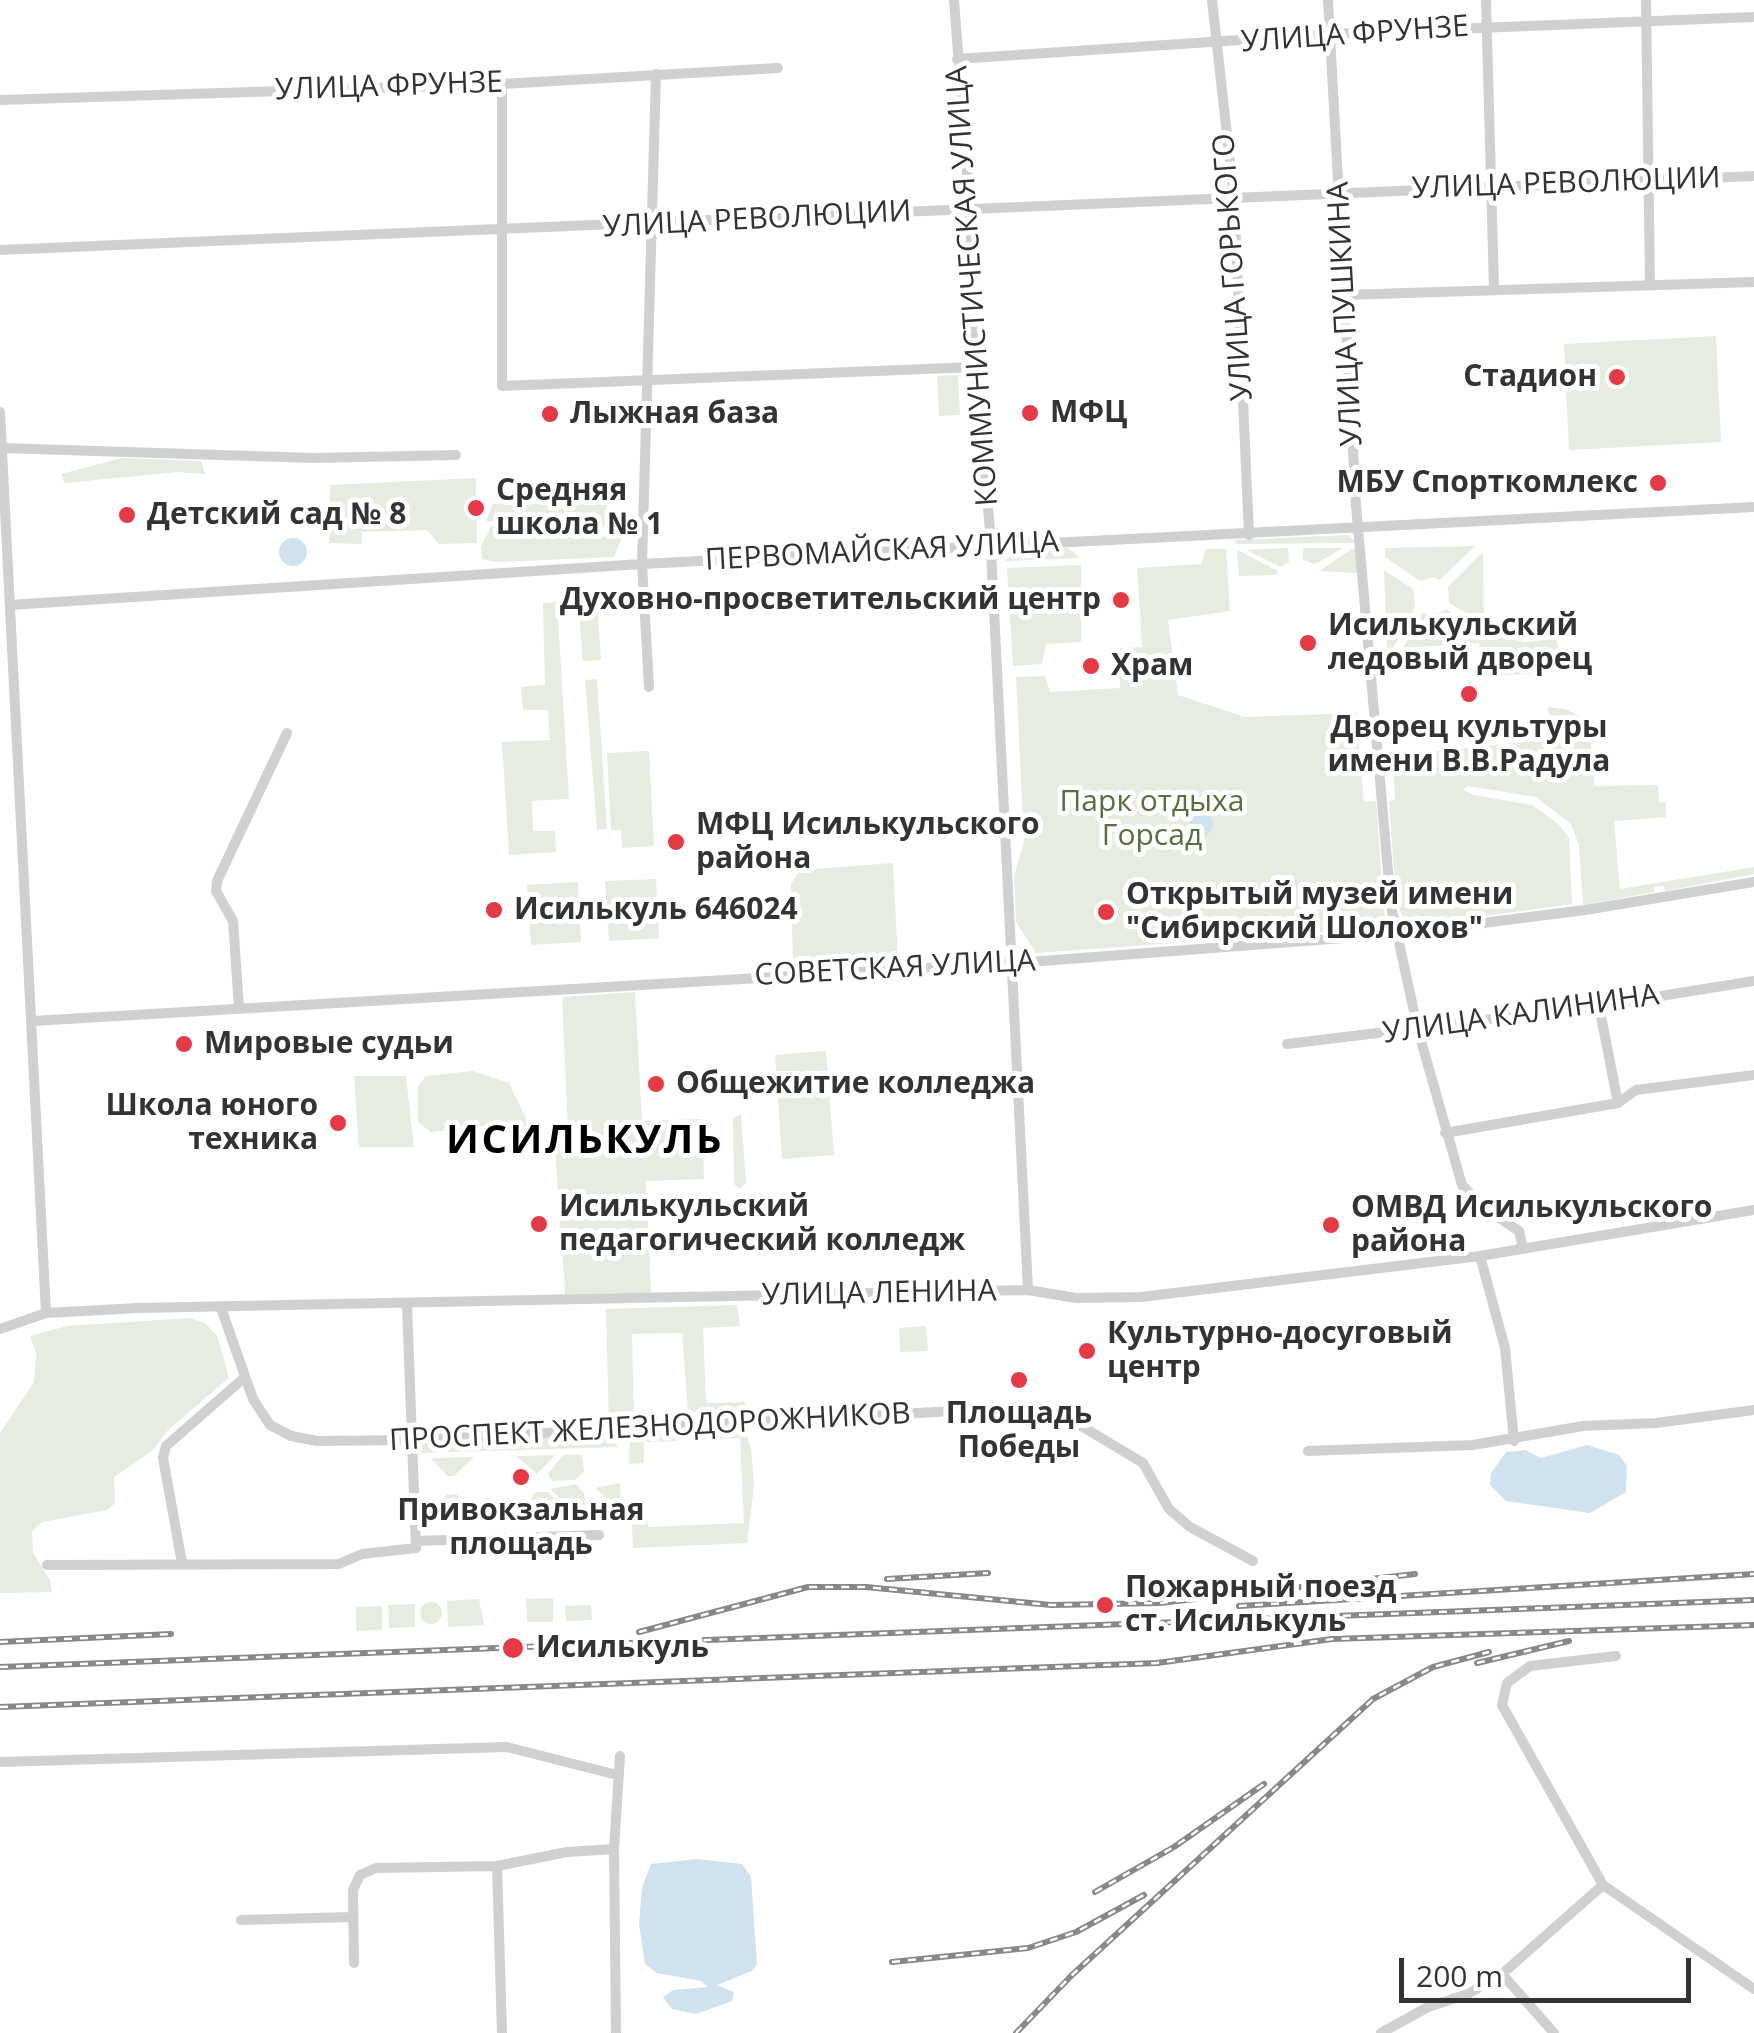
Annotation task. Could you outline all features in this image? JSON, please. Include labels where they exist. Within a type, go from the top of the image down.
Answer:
[{"type":"street","name":"КОММУНИСТИЧЕСКАЯ УЛИЦА","points":[[954,0],[970,211],[975,368],[989,545],[1028,1290]]},
{"type":"street","name":"УЛИЦА ГОРЬКОГО","points":[[1212,0],[1234,198],[1249,535]]},
{"type":"street","name":"УЛИЦА ПУШКИНА","points":[[1328,0],[1360,530],[1396,934],[1445,1133],[1462,1184],[1470,1196],[1519,1232],[1523,1248]]},
{"type":"street","points":[[1486,0],[1494,290]]},
{"type":"street","points":[[1646,0],[1650,284]]},
{"type":"street","name":"УЛИЦА ФРУНЗЕ","points":[[957,59],[1329,34],[1754,17]]},
{"type":"street","name":"УЛИЦА ФРУНЗЕ","points":[[0,100],[502,84],[778,68]]},
{"type":"street","points":[[649,687],[642,564],[656,74]]},
{"type":"street","points":[[502,84],[502,386],[975,368]]},
{"type":"street","name":"УЛИЦА РЕВОЛЮЦИИ","points":[[0,250],[1754,176]]},
{"type":"street","points":[[1344,294],[1754,282]]},
{"type":"street","points":[[0,412],[4,560],[10,605],[46,1313]]},
{"type":"street","points":[[2,448],[314,458],[456,455]]},
{"type":"street","name":"ПЕРВОМАЙСКАЯ УЛИЦА","points":[[10,605],[642,564],[1754,508]]},
{"type":"street","points":[[239,1008],[234,920],[216,891],[217,881],[287,732]]},
{"type":"street","name":"СОВЕТСКАЯ УЛИЦА","points":[[33,1021],[1009,963],[1396,934],[1585,910],[1754,882]]},
{"type":"street","name":"УЛИЦА КАЛИНИНА","points":[[1287,1044],[1599,1006],[1754,981]]},
{"type":"street","points":[[1599,1006],[1618,1103]]},
{"type":"street","points":[[1445,1133],[1618,1103],[1636,1090],[1754,1076]]},
{"type":"street","name":"УЛИЦА ЛЕНИНА","points":[[0,1328],[46,1313],[221,1308],[1028,1290],[1076,1298],[1140,1297],[1480,1256],[1754,1210]]},
{"type":"street","points":[[1480,1256],[1505,1348],[1514,1440]]},
{"type":"street","points":[[47,1564],[339,1564],[362,1554],[410,1552],[416,1544],[407,1304]]},
{"type":"street","name":"ПРОСПЕКТ ЖЕЛЕЗНОДОРОЖНИКОВ","points":[[221,1308],[246,1377],[270,1425],[291,1436],[317,1441],[412,1440],[1048,1406],[1142,1463],[1170,1508],[1190,1528],[1253,1561]]},
{"type":"street","points":[[182,1563],[163,1458],[166,1446],[246,1377]]},
{"type":"street","points":[[1308,1451],[1514,1440],[1582,1426],[1656,1423],[1754,1410]]},
{"type":"street","points":[[416,1544],[599,1535]]},
{"type":"street","points":[[1616,1656],[1530,1666],[1507,1683],[1502,1694],[1507,1718],[1603,1885],[1754,1989]]},
{"type":"street","points":[[0,1762],[507,1747],[617,1775]]},
{"type":"street","points":[[616,2033],[614,1849],[620,1756]]},
{"type":"street","points":[[354,1963],[352,1890],[360,1876],[376,1868],[498,1866],[568,1852],[614,1849]]},
{"type":"street","points":[[498,1866],[502,2033]]},
{"type":"street","points":[[1381,2033],[1428,2007],[1468,1994],[1502,1974],[1603,1885]]},
{"type":"street","points":[[242,1920],[353,1916]]},
{"type":"street","points":[[1502,1974],[1554,2033]]},
{"type":"green space","points":[[1716,336],[1721,442],[1569,450],[1564,344]]},
{"type":"green space","points":[[958,375],[960,415],[939,416],[937,376]]},
{"type":"green space","points":[[122,458],[201,461],[205,474],[177,472],[65,483],[61,474]]},
{"type":"green space","points":[[476,478],[477,543],[439,544],[427,530],[362,532],[362,544],[329,543],[330,485]]},
{"type":"green space","points":[[606,503],[611,525],[598,528],[486,521],[493,504]]},
{"type":"green space","points":[[491,526],[589,530],[601,539],[610,530],[624,533],[614,557],[496,562],[482,559],[481,547]]},
{"type":"green space","points":[[1348,535],[1357,543],[1235,544],[1235,540]]},
{"type":"green space","points":[[1475,546],[1440,580],[1433,577],[1420,581],[1385,557],[1385,548]]},
{"type":"green space","points":[[1068,548],[1080,558],[1004,561],[1015,553]]},
{"type":"green space","points":[[1288,548],[1289,562],[1281,567],[1246,550]]},
{"type":"green space","points":[[1303,548],[1343,548],[1315,564],[1303,560]]},
{"type":"green space","name":"Парк отдыха Горсад","points":[[1206,549],[1226,549],[1230,611],[1168,620],[1178,695],[1245,717],[1356,713],[1364,802],[1376,801],[1385,923],[1380,928],[1036,953],[1016,922],[1014,876],[1024,842],[1016,677],[1045,676],[1050,692],[1120,688],[1120,648],[1142,647],[1137,568],[1201,564]]},
{"type":"green space","points":[[1357,549],[1360,573],[1319,571]]},
{"type":"green space","points":[[1237,550],[1278,571],[1277,575],[1239,576]]},
{"type":"green space","points":[[1483,552],[1484,623],[1449,603],[1448,587]]},
{"type":"green space","points":[[1081,565],[1081,642],[1046,644],[1042,664],[1013,666],[1007,568]]},
{"type":"green space","points":[[1384,570],[1413,589],[1415,607],[1393,648],[1387,648]]},
{"type":"green space","points":[[597,601],[601,660],[583,661],[578,602]]},
{"type":"green space","points":[[557,602],[569,799],[532,801],[533,831],[555,831],[556,852],[509,855],[502,742],[550,740],[548,710],[523,710],[521,687],[545,685],[543,603]]},
{"type":"green space","points":[[1446,609],[1473,628],[1496,637],[1526,642],[1556,639],[1560,652],[1571,653],[1574,661],[1544,674],[1491,675],[1483,668],[1479,643],[1403,648],[1422,613],[1434,615]]},
{"type":"green space","points":[[597,679],[607,829],[597,830],[585,680]]},
{"type":"green space","points":[[1548,707],[1565,709],[1589,720],[1594,786],[1658,785],[1659,802],[1666,803],[1666,817],[1614,821],[1620,889],[1754,867],[1754,874],[1665,891],[1664,886],[1654,887],[1654,892],[1583,905],[1579,845],[1571,824],[1536,797],[1468,786],[1463,790],[1474,795],[1532,805],[1558,824],[1569,838],[1572,904],[1413,926],[1405,923],[1396,901],[1389,801],[1395,800],[1393,767],[1402,765],[1402,757],[1407,754],[1552,739]]},
{"type":"green space","points":[[649,751],[654,846],[622,848],[621,830],[611,830],[607,753]]},
{"type":"green space","points":[[893,863],[898,961],[793,966],[791,884],[800,870]]},
{"type":"green space","points":[[656,879],[659,938],[609,941],[605,881]]},
{"type":"green space","points":[[578,882],[581,942],[531,945],[527,885]]},
{"type":"green space","points":[[635,992],[642,1121],[702,1119],[704,1179],[646,1181],[651,1293],[565,1294],[554,1133],[568,1131],[562,997]]},
{"type":"green space","points":[[826,1051],[834,1155],[782,1159],[775,1055]]},
{"type":"green space","points":[[473,1071],[509,1083],[526,1118],[526,1129],[495,1125],[431,1132],[418,1122],[418,1086],[426,1076]]},
{"type":"green space","points":[[354,1076],[406,1076],[414,1147],[359,1147]]},
{"type":"green space","points":[[741,1114],[746,1183],[739,1189],[734,1184],[733,1118]]},
{"type":"green space","points":[[737,1305],[740,1326],[703,1328],[706,1403],[746,1402],[744,1410],[688,1412],[682,1333],[632,1334],[634,1423],[609,1424],[606,1309]]},
{"type":"green space","points":[[190,1318],[205,1323],[218,1337],[229,1378],[168,1430],[152,1451],[114,1477],[115,1503],[107,1510],[42,1522],[32,1531],[33,1553],[50,1580],[52,1592],[0,1593],[0,1433],[34,1382],[36,1353],[30,1336],[67,1326]]},
{"type":"green space","points":[[926,1326],[928,1351],[900,1352],[899,1328]]},
{"type":"green space","points":[[737,1429],[746,1434],[751,1448],[754,1486],[747,1543],[633,1548],[631,1505],[646,1504],[648,1527],[744,1523],[740,1438],[689,1440],[693,1432]]},
{"type":"green space","points":[[673,1433],[677,1441],[644,1442],[644,1463],[629,1464],[630,1438]]},
{"type":"green space","points":[[610,1436],[618,1447],[419,1453],[424,1442]]},
{"type":"green space","points":[[555,1455],[537,1474],[516,1456]]},
{"type":"green space","points":[[563,1455],[582,1455],[584,1472],[575,1480],[552,1481],[548,1474]]},
{"type":"green space","points":[[474,1457],[454,1476],[447,1476],[431,1458]]},
{"type":"green space","points":[[620,1483],[621,1511],[595,1488]]},
{"type":"green space","points":[[576,1484],[584,1493],[586,1512],[576,1513],[550,1489]]},
{"type":"green space","points":[[536,1492],[548,1492],[570,1514],[518,1516]]},
{"type":"green space","points":[[456,1494],[474,1518],[428,1520],[446,1495]]},
{"type":"green space","points":[[553,1598],[553,1622],[527,1622],[526,1599]]},
{"type":"green space","points":[[479,1599],[484,1625],[448,1627],[447,1601]]},
{"type":"green space","points":[[427,1602],[435,1602],[442,1613],[435,1624],[427,1624],[420,1617],[420,1609]]},
{"type":"green space","points":[[415,1604],[415,1627],[389,1628],[388,1605]]},
{"type":"green space","points":[[591,1605],[592,1620],[566,1621],[565,1606]]},
{"type":"green space","points":[[382,1606],[382,1630],[356,1631],[356,1607]]},
{"type":"water","points":[[293,538],[303,542],[307,552],[303,562],[293,566],[283,562],[279,552],[283,542]]},
{"type":"water","points":[[1201,812],[1213,824],[1201,836],[1189,824]]},
{"type":"water","points":[[1587,1445],[1619,1455],[1627,1466],[1626,1492],[1590,1513],[1506,1501],[1490,1485],[1491,1473],[1506,1452],[1525,1450],[1541,1458]]},
{"type":"water","points":[[697,1859],[742,1864],[751,1877],[757,1964],[752,1971],[717,1985],[734,1992],[732,2001],[696,2014],[672,2009],[663,1997],[673,1990],[708,1987],[701,1981],[657,1973],[645,1964],[639,1924],[642,1888],[651,1864]]},
{"type":"railway","points":[[887,1579],[988,1573]]},
{"type":"railway","points":[[639,1632],[808,1587],[866,1587],[1051,1605],[1160,1603],[1415,1574]]},
{"type":"railway","points":[[1239,1606],[1754,1574]]},
{"type":"railway","points":[[0,1667],[1754,1600]]},
{"type":"railway","points":[[0,1707],[1157,1663],[1332,1639],[1754,1625]]},
{"type":"railway","points":[[0,1642],[171,1634]]},
{"type":"railway","points":[[1477,1663],[1569,1641]]},
{"type":"railway","points":[[1016,2033],[1072,1975],[1373,1699],[1433,1667],[1489,1652]]},
{"type":"railway","points":[[1095,1892],[1174,1847],[1264,1784]]},
{"type":"railway","points":[[892,1962],[1028,1948],[1076,1932],[1144,1895]]},
{"type":"place","name":"Стадион","points":[[1617,377]]},
{"type":"place","name":"МФЦ","points":[[1030,413]]},
{"type":"place","name":"Лыжная база","points":[[550,414]]},
{"type":"place","name":"МБУ Спорткомлекс","points":[[1658,483]]},
{"type":"place","name":"Средняя школа № 1","points":[[476,508]]},
{"type":"place","name":"Детский сад № 8","points":[[127,515]]},
{"type":"place","name":"Духовно-просветительский центр","points":[[1121,600]]},
{"type":"place","name":"Исилькульский ледовый дворец","points":[[1308,643]]},
{"type":"place","name":"Храм","points":[[1091,666]]},
{"type":"place","name":"Дворец культуры имени В.В.Радула","points":[[1469,694]]},
{"type":"place","name":"МФЦ Исилькульского района","points":[[676,842]]},
{"type":"place","name":"Исилькуль 646024","points":[[494,910]]},
{"type":"place","name":"Открытый музей имени \"Сибирский Шолохов\"","points":[[1106,912]]},
{"type":"place","name":"Мировые судьи","points":[[184,1044]]},
{"type":"place","name":"Общежитие колледжа","points":[[656,1084]]},
{"type":"place","name":"Школа юного техника","points":[[338,1123]]},
{"type":"place","name":"Исилькульский педагогический колледж","points":[[539,1224]]},
{"type":"place","name":"ОМВД Исилькульского района","points":[[1331,1225]]},
{"type":"place","name":"Культурно-досуговый центр","points":[[1087,1351]]},
{"type":"place","name":"Площадь Победы","points":[[1019,1380]]},
{"type":"place","name":"Привокзальная площадь","points":[[521,1477]]},
{"type":"place","name":"Пожарный поезд ст. Исилькуль","points":[[1105,1605]]},
{"type":"place","name":"Исилькуль","points":[[513,1648]]},
{"type":"district","name":"ИСИЛЬКУЛЬ","points":[[585,1142]]}]
